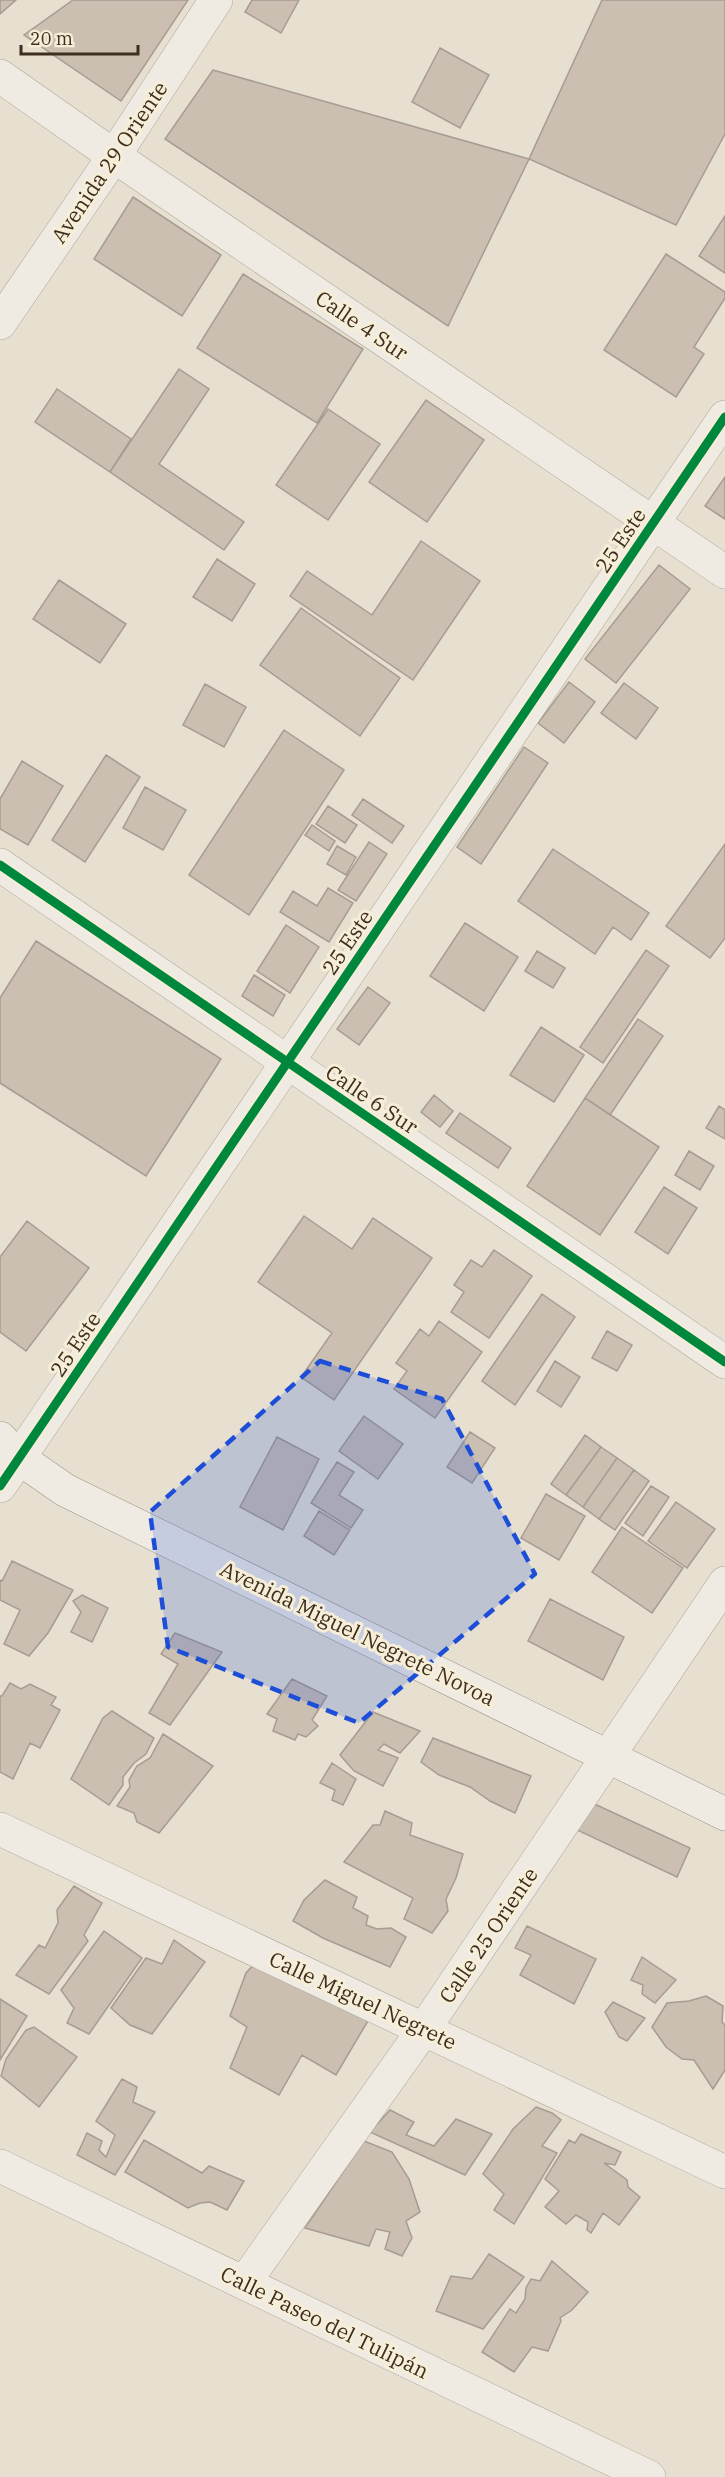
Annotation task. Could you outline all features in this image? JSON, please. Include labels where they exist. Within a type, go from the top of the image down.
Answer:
[{"type":"street","name":"Avenida 29 Oriente","points":[[0,323],[114,156],[216,0]]},
{"type":"street","name":"Calle 4 Sur","points":[[0,76],[725,572]]},
{"type":"street","name":"25 Este","points":[[0,1486],[10,1448],[287,1063],[725,417]]},
{"type":"street","name":"Calle 6 Sur","points":[[0,865],[725,1362]]},
{"type":"street","name":"Avenida Miguel Negrete Novoa","points":[[10,1448],[65,1490],[725,1814]]},
{"type":"street","name":"Calle 25 Oriente","points":[[244,2283],[424,2030],[725,1583]]},
{"type":"street","name":"Calle Miguel Negrete","points":[[0,1829],[725,2172]]},
{"type":"street","name":"Calle Paseo del Tulipán","points":[[0,2166],[650,2477]]},
{"type":"highlighted area","points":[[320,1361],[442,1399],[535,1574],[359,1723],[168,1647],[150,1512]]},
{"type":"building","points":[[0,0],[16,0],[0,14]]},
{"type":"building","points":[[73,0],[188,0],[121,101],[24,35]]},
{"type":"building","points":[[252,0],[299,0],[281,33],[245,12]]},
{"type":"building","points":[[602,0],[725,0],[725,134],[676,225],[529,159]]},
{"type":"building","points":[[440,48],[489,75],[460,128],[412,102]]},
{"type":"building","points":[[213,70],[529,159],[448,326],[165,139]]},
{"type":"building","points":[[133,197],[221,255],[182,316],[94,259]]},
{"type":"building","points":[[725,216],[725,273],[699,256]]},
{"type":"building","points":[[666,254],[725,292],[725,298],[694,347],[704,354],[676,397],[604,350]]},
{"type":"building","points":[[243,274],[363,349],[317,423],[197,348]]},
{"type":"building","points":[[179,369],[209,389],[159,464],[244,522],[224,550],[110,472]]},
{"type":"building","points":[[57,389],[131,439],[110,472],[35,422]]},
{"type":"building","points":[[426,400],[484,440],[427,522],[369,482]]},
{"type":"building","points":[[328,409],[380,444],[328,520],[276,485]]},
{"type":"building","points":[[725,477],[725,519],[705,506]]},
{"type":"building","points":[[421,541],[480,581],[413,680],[290,596],[307,571],[372,615]]},
{"type":"building","points":[[217,559],[255,584],[232,621],[193,597]]},
{"type":"building","points":[[659,565],[690,589],[616,683],[585,659]]},
{"type":"building","points":[[59,580],[126,624],[100,663],[33,619]]},
{"type":"building","points":[[301,608],[400,678],[360,736],[260,665]]},
{"type":"building","points":[[569,682],[595,702],[564,743],[538,723]]},
{"type":"building","points":[[624,683],[658,708],[636,739],[601,713]]},
{"type":"building","points":[[205,684],[246,707],[224,747],[183,725]]},
{"type":"building","points":[[284,730],[344,770],[249,915],[189,875]]},
{"type":"building","points":[[524,747],[548,763],[481,864],[457,847]]},
{"type":"building","points":[[106,755],[140,777],[85,862],[52,840]]},
{"type":"building","points":[[22,761],[63,786],[28,845],[0,829],[0,799]]},
{"type":"building","points":[[145,787],[186,810],[163,850],[123,828]]},
{"type":"building","points":[[363,799],[404,826],[392,843],[352,815]]},
{"type":"building","points":[[328,806],[357,825],[345,843],[316,824]]},
{"type":"building","points":[[312,825],[335,841],[329,851],[305,835]]},
{"type":"building","points":[[369,842],[387,854],[356,901],[338,890]]},
{"type":"building","points":[[725,844],[725,938],[710,958],[666,926]]},
{"type":"building","points":[[337,846],[356,857],[346,875],[327,864]]},
{"type":"building","points":[[553,849],[649,913],[631,940],[613,927],[595,954],[518,901]]},
{"type":"building","points":[[328,888],[353,903],[329,942],[280,912],[293,891],[317,906]]},
{"type":"building","points":[[465,923],[518,957],[484,1011],[430,976]]},
{"type":"building","points":[[286,925],[319,947],[290,993],[257,971]]},
{"type":"building","points":[[36,941],[221,1059],[146,1176],[0,1083],[0,998]]},
{"type":"building","points":[[646,950],[669,966],[603,1063],[580,1047]]},
{"type":"building","points":[[537,951],[565,968],[553,988],[525,971]]},
{"type":"building","points":[[254,975],[285,995],[273,1016],[242,996]]},
{"type":"building","points":[[368,987],[390,1003],[359,1045],[337,1029]]},
{"type":"building","points":[[638,1019],[663,1036],[610,1115],[585,1098]]},
{"type":"building","points":[[541,1027],[584,1055],[554,1102],[510,1075]]},
{"type":"building","points":[[434,1095],[453,1111],[440,1127],[421,1112]]},
{"type":"building","points":[[585,1098],[659,1147],[600,1235],[527,1186]]},
{"type":"building","points":[[719,1106],[725,1110],[725,1139],[706,1128]]},
{"type":"building","points":[[460,1113],[511,1148],[498,1168],[446,1133]]},
{"type":"building","points":[[689,1151],[714,1166],[700,1190],[675,1175]]},
{"type":"building","points":[[664,1187],[697,1208],[668,1254],[635,1232]]},
{"type":"building","points":[[304,1216],[352,1249],[373,1218],[432,1258],[334,1400],[301,1377],[332,1333],[258,1282]]},
{"type":"building","points":[[27,1221],[89,1268],[26,1351],[0,1332],[0,1257]]},
{"type":"building","points":[[494,1250],[532,1276],[489,1338],[451,1312],[464,1292],[454,1285],[471,1260],[482,1267]]},
{"type":"building","points":[[542,1294],[575,1317],[515,1405],[482,1381]]},
{"type":"building","points":[[439,1321],[482,1352],[435,1418],[394,1389],[407,1371],[396,1363],[420,1329],[429,1336]]},
{"type":"building","points":[[607,1331],[632,1345],[617,1371],[592,1358]]},
{"type":"building","points":[[555,1361],[580,1377],[561,1407],[537,1391]]},
{"type":"building","points":[[364,1416],[403,1444],[378,1479],[339,1451]]},
{"type":"building","points":[[470,1432],[495,1448],[472,1483],[447,1467]]},
{"type":"building","points":[[585,1435],[601,1447],[566,1495],[551,1484]]},
{"type":"building","points":[[277,1437],[319,1459],[283,1530],[240,1507]]},
{"type":"building","points":[[601,1447],[617,1458],[583,1507],[566,1495]]},
{"type":"building","points":[[617,1458],[634,1470],[599,1519],[583,1507]]},
{"type":"building","points":[[337,1462],[354,1472],[339,1495],[363,1510],[351,1528],[311,1503]]},
{"type":"building","points":[[634,1470],[649,1481],[615,1530],[599,1519]]},
{"type":"building","points":[[651,1486],[669,1497],[643,1536],[625,1523]]},
{"type":"building","points":[[546,1494],[585,1516],[559,1560],[521,1538]]},
{"type":"building","points":[[676,1502],[715,1529],[687,1568],[648,1541]]},
{"type":"building","points":[[319,1511],[350,1530],[334,1555],[304,1536]]},
{"type":"building","points":[[622,1527],[683,1568],[652,1613],[592,1572]]},
{"type":"building","points":[[12,1561],[73,1590],[48,1633],[29,1656],[4,1644],[20,1610],[0,1600],[0,1580],[2,1581]]},
{"type":"building","points":[[82,1595],[108,1608],[92,1642],[71,1632],[81,1612],[73,1601]]},
{"type":"building","points":[[550,1599],[624,1637],[603,1680],[528,1641]]},
{"type":"building","points":[[175,1633],[222,1652],[170,1725],[149,1713],[178,1664],[161,1654]]},
{"type":"building","points":[[292,1679],[327,1696],[312,1720],[318,1726],[306,1737],[298,1734],[295,1740],[273,1731],[277,1719],[267,1714]]},
{"type":"building","points":[[10,1683],[21,1689],[30,1684],[56,1697],[51,1705],[60,1710],[40,1748],[30,1743],[13,1779],[0,1772],[0,1696]]},
{"type":"building","points":[[112,1711],[154,1738],[146,1754],[134,1763],[123,1777],[123,1785],[109,1805],[71,1779],[103,1718]]},
{"type":"building","points":[[373,1712],[420,1731],[400,1753],[384,1744],[378,1750],[398,1758],[383,1786],[354,1771],[340,1755]]},
{"type":"building","points":[[163,1734],[213,1766],[159,1833],[137,1822],[134,1813],[117,1806],[130,1787],[129,1780],[137,1766],[150,1758]]},
{"type":"building","points":[[433,1738],[531,1776],[515,1813],[490,1801],[470,1787],[439,1775],[421,1762]]},
{"type":"building","points":[[332,1763],[356,1779],[343,1805],[332,1800],[335,1790],[320,1783]]},
{"type":"building","points":[[588,1801],[690,1848],[677,1877],[575,1829]]},
{"type":"building","points":[[385,1811],[412,1823],[410,1835],[463,1854],[456,1878],[446,1899],[448,1911],[432,1933],[404,1919],[413,1898],[344,1862],[373,1825],[380,1825]]},
{"type":"building","points":[[325,1880],[357,1897],[353,1908],[368,1916],[366,1925],[377,1929],[391,1928],[406,1937],[390,1967],[323,1938],[293,1921],[304,1900]]},
{"type":"building","points":[[74,1886],[102,1903],[84,1935],[88,1941],[49,1994],[16,1975],[39,1945],[45,1948],[58,1923],[57,1910]]},
{"type":"building","points":[[527,1926],[596,1959],[574,2004],[520,1975],[531,1955],[515,1948]]},
{"type":"building","points":[[104,1931],[142,1958],[89,2034],[67,2023],[74,2008],[61,1990]]},
{"type":"building","points":[[174,1940],[205,1962],[152,2034],[130,2025],[111,2008],[146,1958],[162,1964]]},
{"type":"building","points":[[642,1957],[676,1980],[655,2003],[642,1994],[643,1985],[631,1980]]},
{"type":"building","points":[[256,1962],[372,2014],[336,2075],[302,2055],[279,2095],[230,2068],[247,2027],[230,2016],[246,1973]]},
{"type":"building","points":[[706,1996],[723,2006],[722,2022],[725,2025],[725,2070],[713,2089],[694,2060],[682,2059],[666,2047],[652,2027],[667,2003],[689,2001]]},
{"type":"building","points":[[0,1999],[27,2016],[0,2060]]},
{"type":"building","points":[[613,2002],[645,2018],[627,2041],[619,2037],[605,2012]]},
{"type":"building","points":[[34,2027],[77,2057],[39,2107],[1,2076],[6,2059],[26,2030]]},
{"type":"building","points":[[122,2079],[137,2087],[133,2102],[155,2112],[115,2175],[77,2155],[87,2133],[102,2141],[99,2150],[106,2157],[115,2135],[96,2121]]},
{"type":"building","points":[[536,2107],[552,2113],[561,2120],[542,2146],[557,2153],[514,2224],[494,2210],[504,2194],[483,2174],[513,2129]]},
{"type":"building","points":[[390,2110],[414,2122],[406,2135],[434,2146],[456,2119],[492,2134],[465,2175],[370,2132]]},
{"type":"building","points":[[581,2134],[621,2152],[615,2165],[604,2163],[627,2180],[628,2187],[640,2197],[619,2225],[603,2213],[591,2233],[587,2230],[588,2222],[576,2215],[566,2224],[545,2207],[559,2191],[545,2179],[569,2140],[575,2143]]},
{"type":"building","points":[[144,2140],[202,2173],[209,2166],[244,2181],[227,2210],[210,2202],[188,2208],[125,2172]]},
{"type":"building","points":[[364,2141],[392,2152],[409,2179],[420,2212],[406,2221],[412,2238],[402,2256],[385,2249],[390,2232],[376,2229],[369,2246],[305,2228]]},
{"type":"building","points":[[489,2254],[524,2277],[483,2329],[436,2311],[451,2276],[472,2279]]},
{"type":"building","points":[[552,2261],[588,2292],[572,2310],[560,2318],[561,2321],[548,2351],[532,2347],[514,2372],[482,2352],[510,2309],[516,2313],[525,2299],[526,2288],[531,2279],[540,2281]]},
{"type":"cycle path","points":[[0,1486],[725,417]]},
{"type":"cycle path","points":[[0,865],[725,1362]]}]
